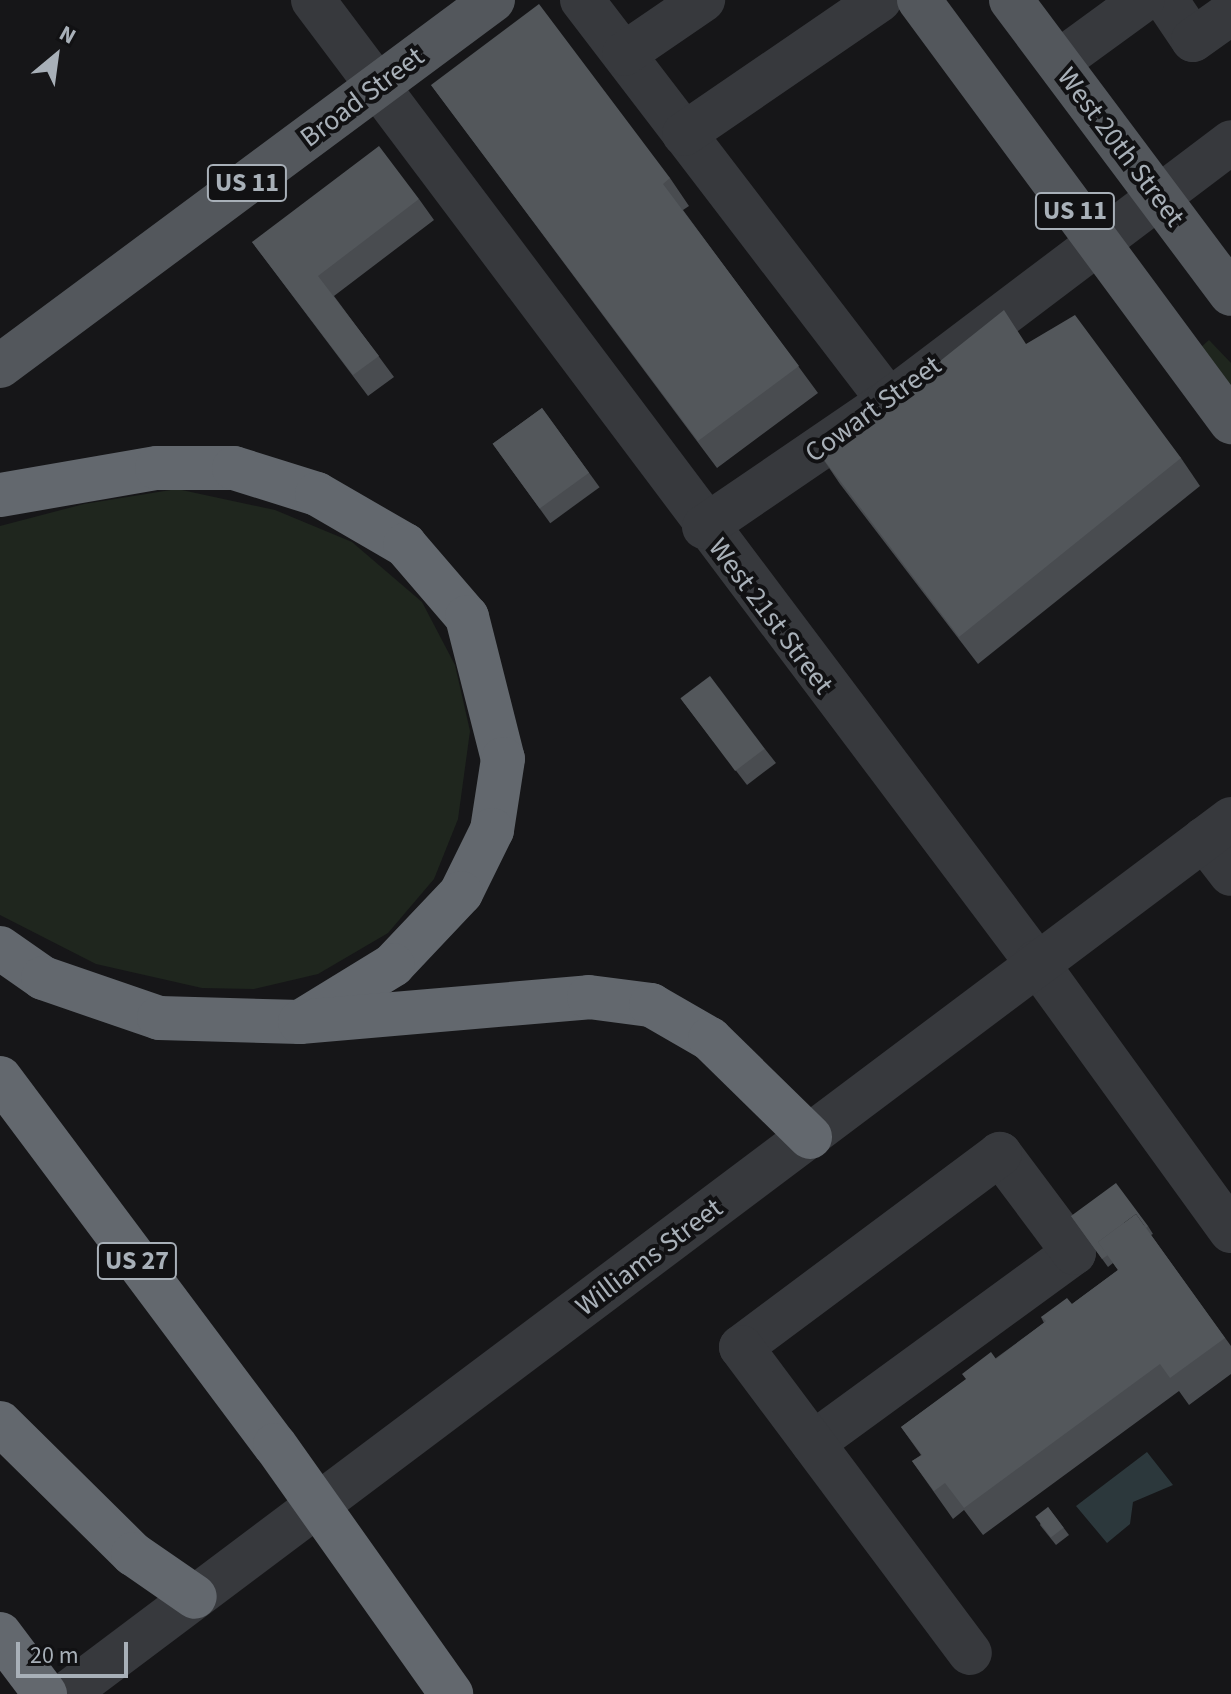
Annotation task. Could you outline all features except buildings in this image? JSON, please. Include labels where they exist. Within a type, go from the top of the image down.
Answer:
[{"type":"highway","points":[[0,495],[157,468],[234,468],[317,494],[405,545],[467,617],[503,759],[492,830],[461,893],[393,965],[300,1022]]},
{"type":"highway","points":[[0,948],[43,978],[159,1018],[300,1022],[589,997],[651,1005],[710,1039],[810,1137]]},
{"type":"highway","name":"US 27","points":[[0,1078],[402,1618],[451,1694]]},
{"type":"highway","points":[[0,1423],[133,1554],[195,1597]]},
{"type":"highway","points":[[0,1634],[45,1694]]},
{"type":"main road","name":"Broad Street","points":[[0,366],[493,0]]},
{"type":"main road","name":"US 11","points":[[919,0],[1231,422]]},
{"type":"main road","name":"West 20th Street","points":[[1011,0],[1231,294]]},
{"type":"street","name":"West 21st Street","points":[[313,0],[704,527],[1036,962],[1231,1231]]},
{"type":"street","points":[[582,0],[889,401]]},
{"type":"street","points":[[624,54],[703,0]]},
{"type":"street","points":[[684,134],[880,0]]},
{"type":"street","points":[[1058,62],[1143,0]]},
{"type":"street","points":[[1166,0],[1193,40],[1231,13]]},
{"type":"street","name":"Cowart Street","points":[[704,527],[889,401],[1231,142]]},
{"type":"street","points":[[1218,829],[1231,874]]},
{"type":"street","name":"Williams Street","points":[[66,1694],[810,1137],[1036,962],[1218,829]]},
{"type":"street","points":[[813,1443],[1074,1253],[1000,1154],[741,1347],[970,1653]]},
{"type":"shaded area","points":[[1209,340],[1231,363],[1231,388],[1201,347]]},
{"type":"shaded area","points":[[177,489],[275,510],[352,542],[422,602],[455,665],[470,731],[458,819],[434,879],[388,933],[318,974],[254,989],[202,988],[96,964],[0,915],[0,526],[84,504]]},
{"type":"shaded area","points":[[1147,1452],[1173,1485],[1133,1502],[1130,1524],[1107,1543],[1076,1506]]}]
